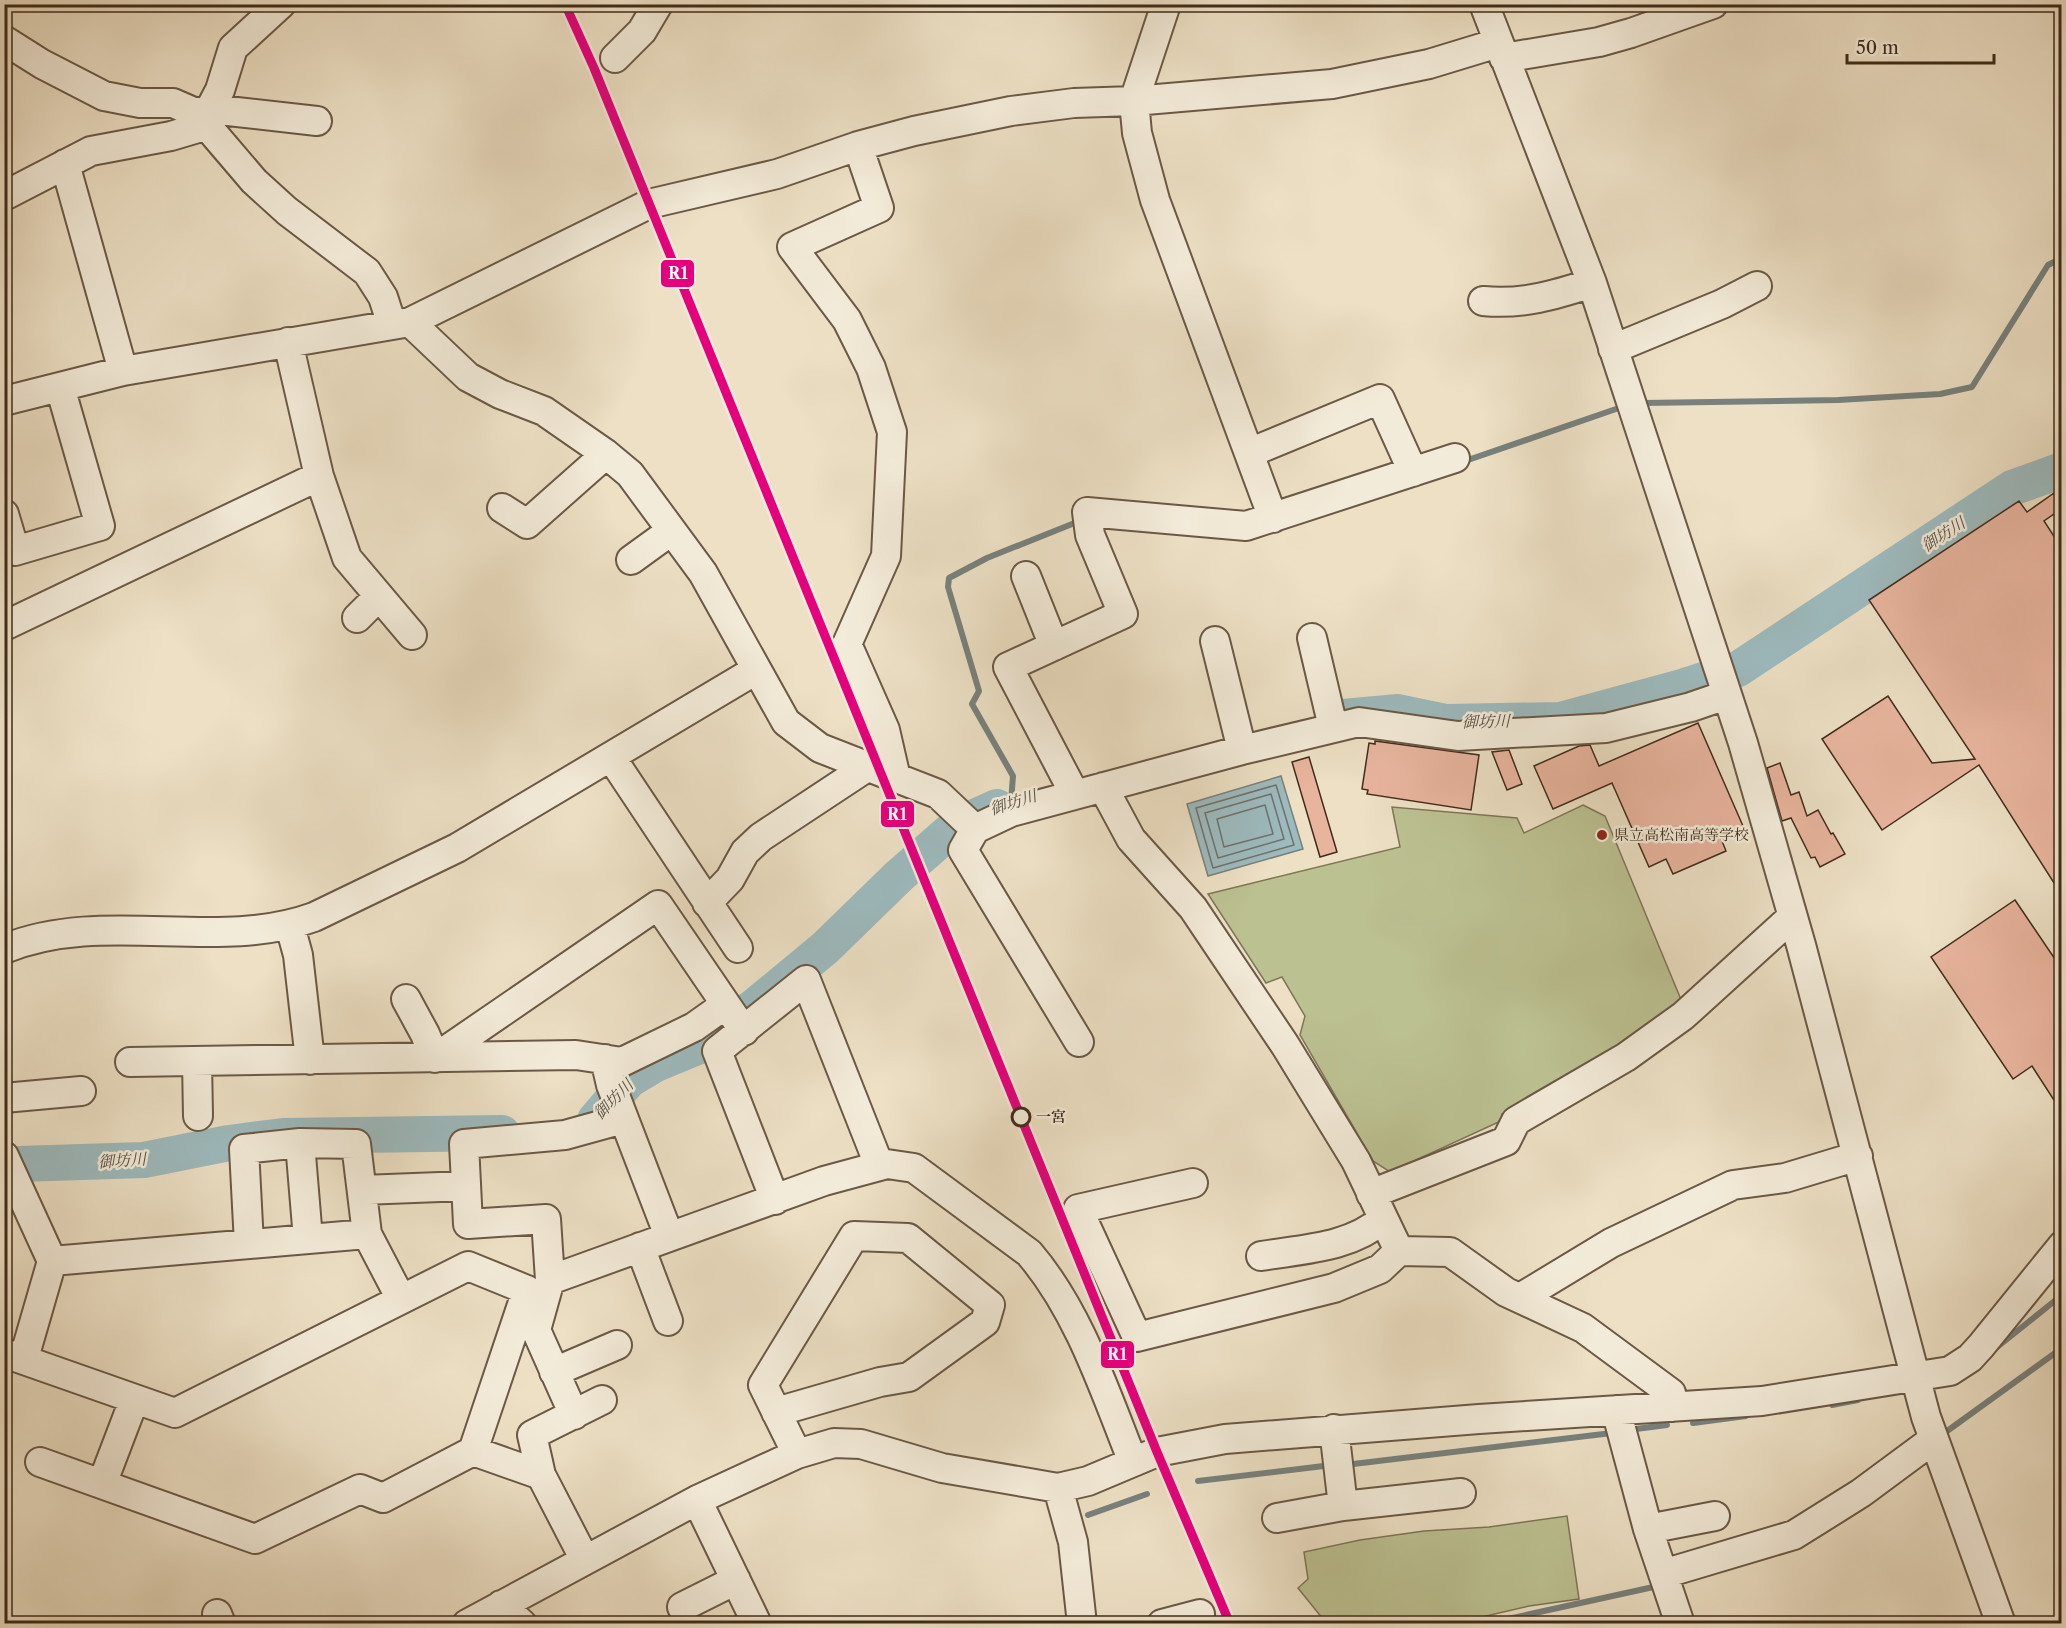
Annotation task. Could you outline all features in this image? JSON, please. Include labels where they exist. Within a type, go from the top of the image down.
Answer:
[{"type":"street","points":[[4,196],[91,151],[171,136],[205,116],[220,90],[234,48],[281,4]]},
{"type":"street","points":[[615,58],[642,31],[658,4]]},
{"type":"street","points":[[1166,4],[1134,101],[1137,133],[1155,200],[1273,518]]},
{"type":"street","points":[[1484,4],[1592,284],[1743,743],[1934,1439],[2001,1623]]},
{"type":"street","points":[[4,401],[123,371],[401,324],[649,204],[777,174],[858,146],[1011,111],[1074,103],[1134,101],[1332,84],[1501,50],[1599,42],[1680,10],[1713,4]]},
{"type":"street","points":[[4,40],[42,64],[104,96],[140,102],[173,103],[205,116],[317,121]]},
{"type":"street","points":[[205,116],[254,182],[286,211],[367,272],[401,324],[468,377],[500,394],[544,411],[606,454],[630,474],[704,573],[786,722],[820,748],[938,794],[970,825]]},
{"type":"street","points":[[858,146],[879,208],[792,247],[847,320],[871,368],[892,432],[886,556],[847,644],[885,730],[896,778]]},
{"type":"street","points":[[65,164],[123,371]]},
{"type":"street","points":[[1483,301],[1508,304],[1540,299],[1592,284]]},
{"type":"street","points":[[1613,349],[1722,304],[1757,286]]},
{"type":"street","points":[[288,342],[320,476],[347,558],[412,635]]},
{"type":"street","points":[[4,514],[15,550],[100,526],[60,387]]},
{"type":"street","points":[[1249,453],[1380,399],[1413,472]]},
{"type":"street","points":[[502,508],[527,524],[606,454]]},
{"type":"street","points":[[1071,785],[1008,667],[1123,614],[1090,535],[1087,512],[1246,526],[1455,458]]},
{"type":"street","points":[[4,626],[320,476]]},
{"type":"street","points":[[631,560],[671,531]]},
{"type":"street","points":[[1026,576],[1054,646]]},
{"type":"street","points":[[357,618],[379,596]]},
{"type":"street","points":[[1312,638],[1331,719]]},
{"type":"street","points":[[1215,641],[1240,743]]},
{"type":"street","points":[[4,949],[74,930],[238,931],[290,926],[314,917],[456,848],[756,670]]},
{"type":"street","points":[[970,825],[1011,812],[1071,785],[1103,787],[1240,743],[1331,719],[1458,736],[1606,728],[1691,707],[1725,693]]},
{"type":"street","points":[[611,757],[738,948]]},
{"type":"street","points":[[667,916],[703,898],[730,879],[745,852],[761,837],[867,767]]},
{"type":"street","points":[[1103,787],[1131,839],[1193,908],[1286,1045],[1356,1161],[1399,1251]]},
{"type":"street","points":[[970,825],[963,850],[1079,1042]]},
{"type":"street","points":[[435,1058],[658,905],[733,1016]]},
{"type":"street","points":[[1261,1256],[1340,1242],[1368,1232],[1377,1207],[1506,1141],[1516,1121],[1626,1058],[1683,1016],[1792,917]]},
{"type":"street","points":[[290,926],[298,956],[310,1060]]},
{"type":"street","points":[[608,1072],[622,1062],[694,1027],[733,1016],[807,980],[879,1165]]},
{"type":"street","points":[[406,999],[435,1058]]},
{"type":"street","points":[[733,1016],[717,1051],[775,1200]]},
{"type":"street","points":[[130,1062],[576,1055],[608,1072],[622,1116],[669,1236]]},
{"type":"street","points":[[197,1061],[198,1116]]},
{"type":"street","points":[[4,1098],[81,1091]]},
{"type":"street","points":[[573,1415],[536,1330],[550,1280],[546,1219],[468,1224],[464,1144],[565,1135],[622,1116]]},
{"type":"street","points":[[300,1143],[308,1239]]},
{"type":"street","points":[[249,1244],[244,1149],[300,1143],[356,1144],[367,1234],[401,1299]]},
{"type":"street","points":[[1520,1298],[1611,1243],[1733,1185],[1785,1178],[1858,1156]]},
{"type":"street","points":[[8,1164],[52,1261],[14,1356],[175,1413],[468,1266],[527,1290],[473,1451],[383,1498],[360,1490],[255,1539],[40,1462]]},
{"type":"street","points":[[550,1280],[824,1181],[879,1165],[914,1168],[1029,1253],[1044,1270],[1073,1321],[1133,1462]]},
{"type":"street","points":[[1194,1183],[1078,1209],[1137,1337],[1334,1288],[1380,1269],[1399,1251],[1450,1252],[1506,1292],[1583,1328],[1671,1393],[1673,1407]]},
{"type":"street","points":[[362,1190],[466,1186]]},
{"type":"street","points":[[52,1261],[367,1234]]},
{"type":"street","points":[[776,1412],[880,1382],[909,1377],[985,1322],[990,1305],[908,1238],[854,1236],[764,1385],[776,1412],[797,1454]]},
{"type":"street","points":[[467,1623],[512,1614],[585,1560],[697,1500],[797,1454],[834,1443],[861,1444],[942,1468],[1058,1488],[1088,1481],[1157,1452],[1188,1445],[1334,1429],[1762,1401],[1950,1371],[1970,1358],[2019,1303],[2061,1246]]},
{"type":"street","points":[[640,1247],[668,1321]]},
{"type":"street","points":[[554,1372],[617,1345]]},
{"type":"street","points":[[102,1484],[134,1400]]},
{"type":"street","points":[[585,1560],[541,1475],[532,1435],[602,1400]]},
{"type":"street","points":[[1616,1410],[1648,1529],[1680,1623]]},
{"type":"street","points":[[1334,1429],[1343,1506]]},
{"type":"street","points":[[1663,1574],[1794,1535],[1861,1493],[1934,1439]]},
{"type":"street","points":[[473,1451],[541,1475]]},
{"type":"street","points":[[1058,1488],[1073,1542],[1082,1623]]},
{"type":"street","points":[[1277,1518],[1343,1506],[1461,1493]]},
{"type":"street","points":[[697,1500],[757,1623]]},
{"type":"street","points":[[1648,1529],[1714,1516]]},
{"type":"street","points":[[682,1607],[736,1580]]},
{"type":"street","points":[[1162,1623],[1200,1614]]},
{"type":"green space","points":[[1583,805],[1605,816],[1682,1002],[1615,1051],[1502,1114],[1503,1120],[1390,1172],[1373,1161],[1300,1035],[1305,1016],[1282,977],[1266,983],[1208,894],[1400,847],[1392,807],[1517,818],[1524,833]]},
{"type":"green space","points":[[1567,1516],[1579,1599],[1529,1606],[1456,1623],[1327,1624],[1298,1588],[1308,1579],[1304,1552],[1360,1540],[1424,1531],[1489,1527]]},
{"type":"water","points":[[1281,776],[1303,849],[1208,876],[1187,804]]},
{"type":"building","points":[[2054,493],[2061,504],[2061,509],[2044,521],[2061,547],[2061,894],[1979,765],[1882,830],[1822,739],[1888,696],[1932,763],[1975,759],[1869,600],[2019,501],[2027,512]]},
{"type":"building","points":[[1698,723],[1743,826],[1720,836],[1726,851],[1673,874],[1666,859],[1649,867],[1612,783],[1553,809],[1534,766],[1579,746],[1590,745],[1599,766]]},
{"type":"building","points":[[1375,741],[1479,755],[1471,810],[1367,794],[1368,790],[1362,789],[1369,743],[1375,744]]},
{"type":"building","points":[[1509,750],[1522,784],[1507,790],[1492,752]]},
{"type":"building","points":[[1309,757],[1337,852],[1320,857],[1292,762]]},
{"type":"building","points":[[1780,763],[1791,795],[1799,792],[1807,816],[1818,810],[1845,854],[1820,867],[1815,857],[1811,858],[1791,818],[1782,821],[1767,768]]},
{"type":"building","points":[[2015,900],[2061,968],[2061,1111],[2032,1066],[2013,1079],[1931,957]]},
{"type":"waterway","points":[[1643,403],[1838,400],[1940,394],[1972,387],[2048,265],[2062,258]]},
{"type":"waterway","points":[[1468,460],[1616,409]]},
{"type":"waterway","name":"御坊川","points":[[1343,717],[1398,712],[1446,722],[1560,720],[1738,669],[2012,488],[2062,470]]},
{"type":"waterway","points":[[1011,802],[1013,776],[972,704],[979,691],[948,587],[949,578],[987,558],[1082,520]]},
{"type":"waterway","name":"御坊川","points":[[595,1120],[629,1080],[654,1065],[702,1045],[756,1005],[825,948],[899,876],[957,825],[997,807]]},
{"type":"waterway","name":"御坊川","points":[[4,1167],[19,1164],[144,1160],[229,1143],[283,1136],[502,1133]]},
{"type":"waterway","points":[[1996,1348],[2062,1295]]},
{"type":"waterway","points":[[1943,1434],[2062,1348]]},
{"type":"waterway","points":[[1832,1405],[1858,1400]]},
{"type":"waterway","points":[[1693,1423],[1746,1416]]},
{"type":"waterway","points":[[1628,1430],[1667,1425]]},
{"type":"waterway","points":[[1345,1465],[1612,1433]]},
{"type":"waterway","points":[[1198,1481],[1332,1465]]},
{"type":"waterway","points":[[1088,1515],[1147,1494]]},
{"type":"waterway","points":[[1485,1624],[1658,1586]]},
{"type":"transit line","name":"R1","points":[[565,4],[594,68],[1157,1452],[1230,1624]]},
{"type":"place","name":"県立高松南高等学校","points":[[1602,835]]},
{"type":"place","name":"一宮","points":[[1021,1117]]}]
